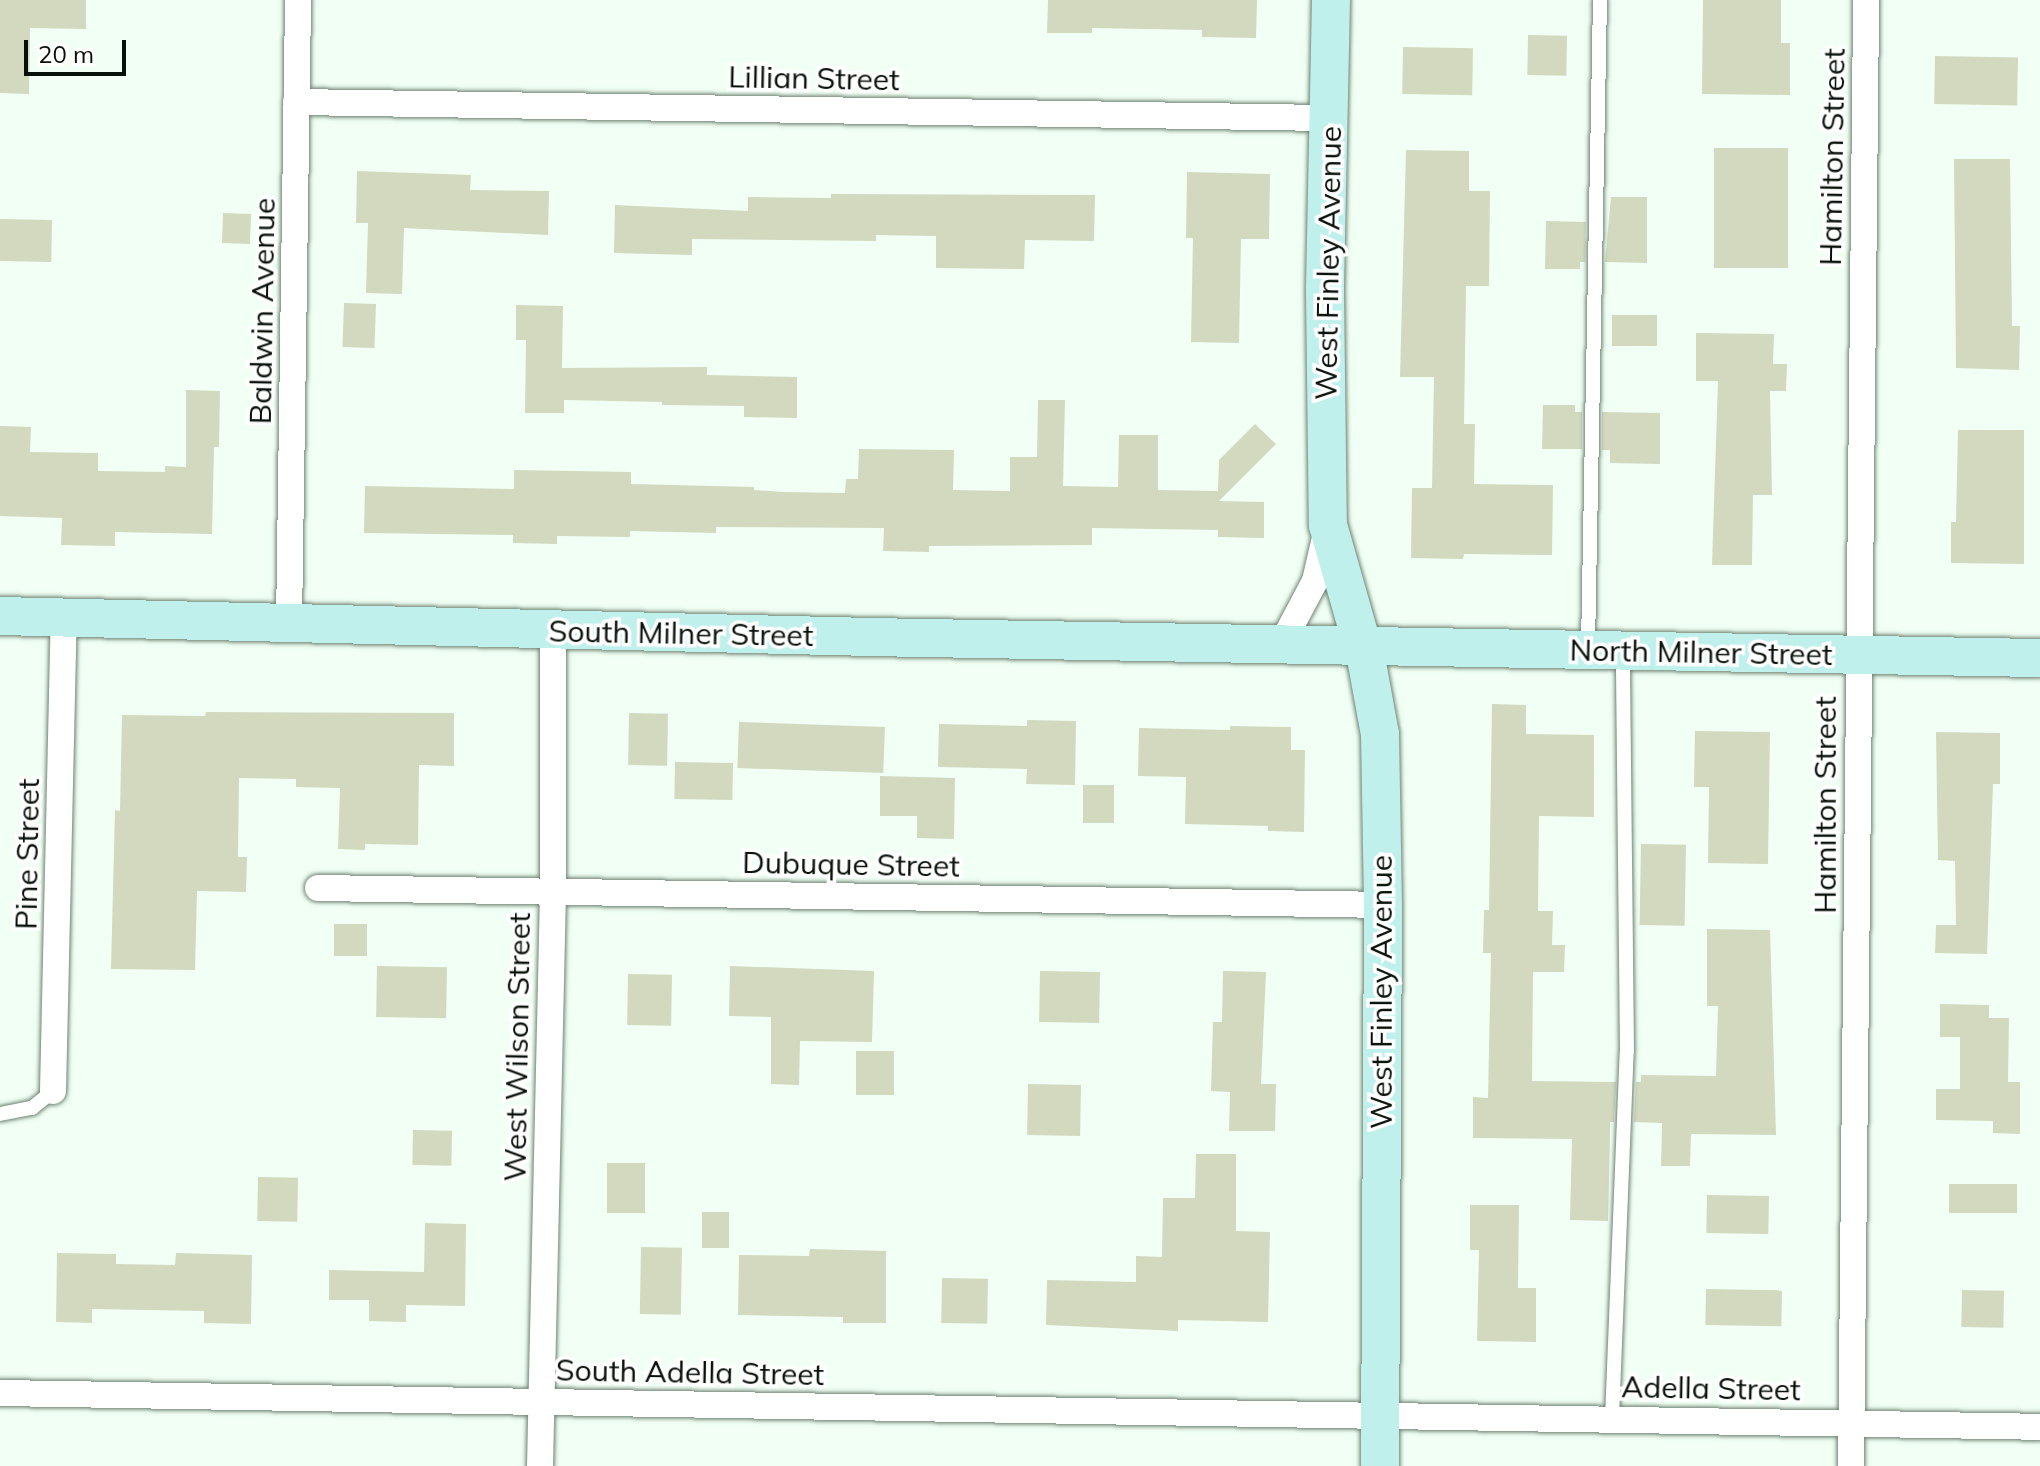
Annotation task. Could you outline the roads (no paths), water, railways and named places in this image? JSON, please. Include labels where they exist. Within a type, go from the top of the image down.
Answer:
[{"type":"main road","name":"West Finley Avenue","points":[[1331,0],[1331,118],[1325,292],[1328,525],[1363,647],[1380,734],[1383,905],[1380,1466]]},
{"type":"main road","name":"South Milner Street","points":[[0,616],[1363,647]]},
{"type":"main road","name":"North Milner Street","points":[[1363,647],[2040,658]]},
{"type":"street","name":"Baldwin Avenue","points":[[289,624],[298,0]]},
{"type":"street","name":"Hamilton Street","points":[[1851,1466],[1866,0]]},
{"type":"street","name":"Lillian Street","points":[[296,102],[1331,118]]},
{"type":"street","name":"West Finley Avenue","points":[[1281,645],[1315,581],[1328,525]]},
{"type":"street","name":"Pine Street","points":[[53,1091],[64,618]]},
{"type":"street","name":"West Wilson Street","points":[[540,1466],[553,892],[553,630]]},
{"type":"street","name":"Dubuque Street","points":[[318,888],[1383,905]]},
{"type":"street","name":"South Adella Street","points":[[0,1393],[1380,1415]]},
{"type":"street","name":"Adella Street","points":[[1380,1415],[2040,1427]]},
{"type":"lane","points":[[1600,0],[1605,650],[1627,1051],[1612,1418]]},
{"type":"lane","points":[[0,1114],[32,1108],[53,1091]]}]
